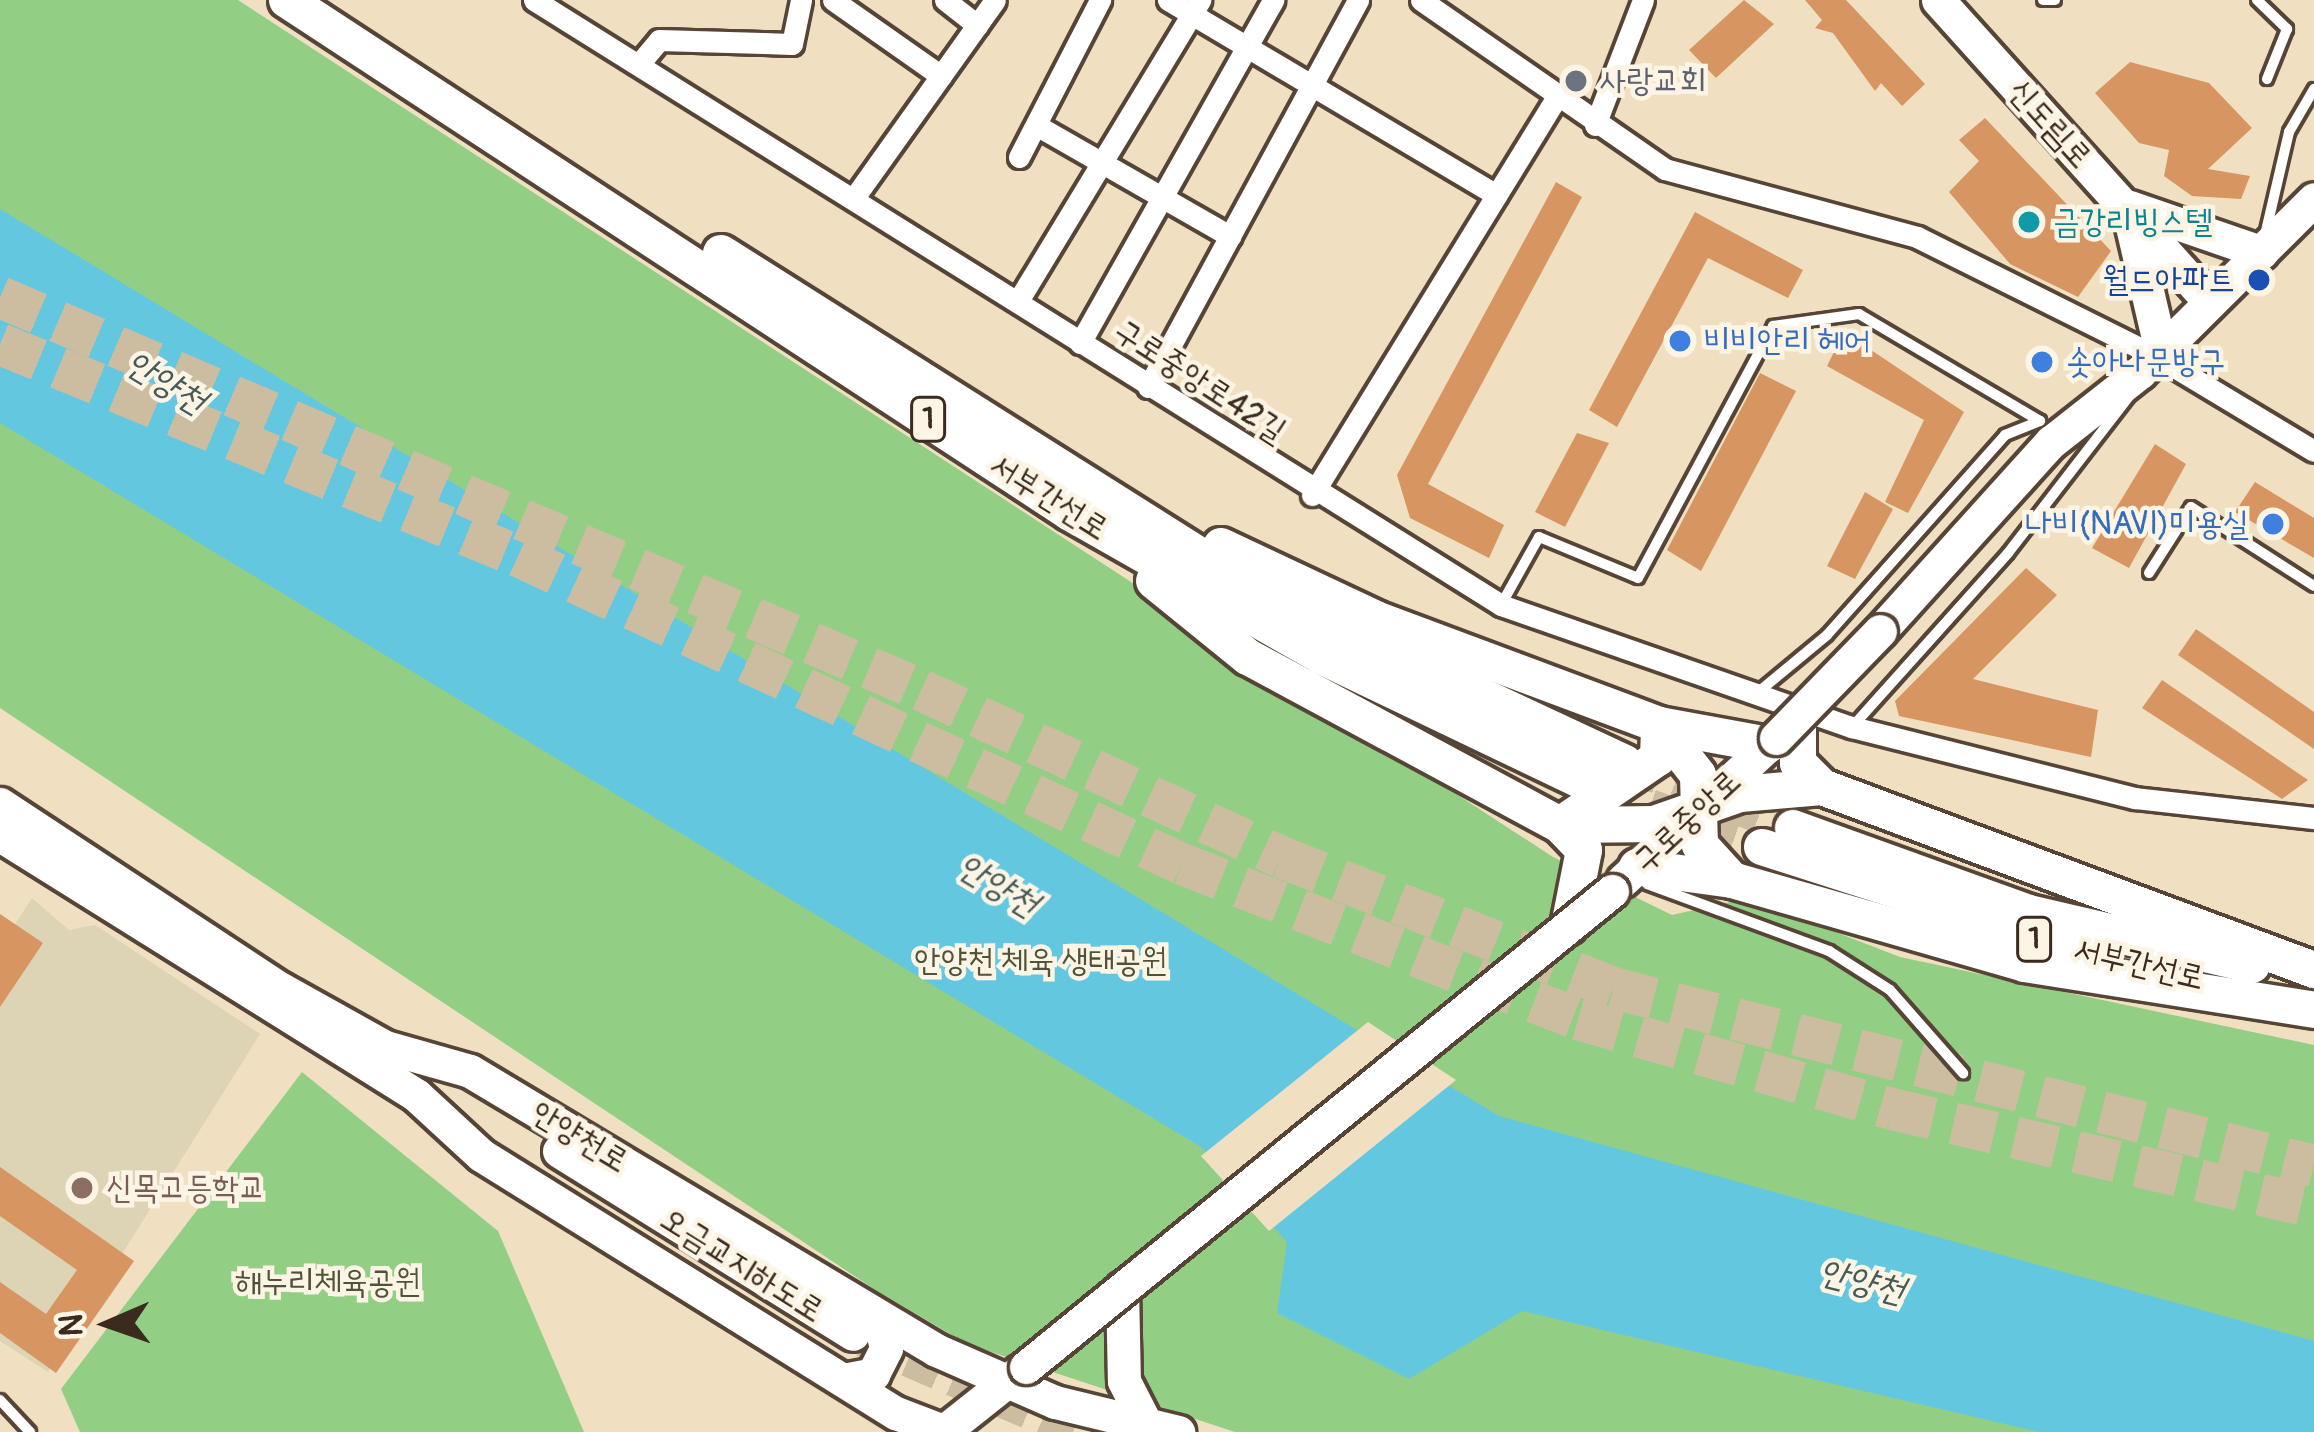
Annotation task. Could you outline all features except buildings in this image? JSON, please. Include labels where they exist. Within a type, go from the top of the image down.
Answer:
[{"type":"main road","name":"서부간선로","points":[[286,0],[1321,656],[1612,776]]},
{"type":"main road","name":"서부간선로","points":[[332,0],[1074,496]]},
{"type":"main road","name":"신도림로","points":[[1938,0],[2210,302]]},
{"type":"main road","name":"구로중앙로","points":[[944,1432],[1625,878],[1781,733],[2051,442],[2152,360],[2314,199]]},
{"type":"main road","points":[[2152,360],[2122,205],[2261,252]]},
{"type":"main road","points":[[1074,496],[1376,619],[1659,725],[1781,733],[1798,763],[1822,787],[2314,970]]},
{"type":"main road","points":[[1074,496],[1248,657],[1560,825],[1585,859],[1569,926]]},
{"type":"main road","points":[[1659,725],[1698,775],[1705,856],[1732,880]]},
{"type":"main road","points":[[1560,825],[1658,758],[1659,725]]},
{"type":"main road","points":[[1560,825],[1654,824],[1700,808],[1822,787]]},
{"type":"main road","points":[[1732,880],[1733,863],[1822,787]]},
{"type":"main road","name":"오금교지하도로","points":[[0,804],[855,1346]]},
{"type":"main road","name":"안양천로","points":[[0,835],[416,1096],[481,1155],[855,1346],[1015,1374],[1142,1419]]},
{"type":"main road","name":"서부간선로","points":[[2314,980],[2030,913],[1777,838],[2023,936],[2314,1008]]},
{"type":"main road","points":[[1625,878],[1732,880],[2025,964],[2314,1008]]},
{"type":"main road","points":[[1076,1432],[1142,1419],[1122,1288]]},
{"type":"main road","name":"안양천로","points":[[855,1346],[896,1422],[944,1432]]},
{"type":"street","points":[[639,64],[659,40],[792,44],[801,0]]},
{"type":"street","points":[[833,0],[941,76]]},
{"type":"street","points":[[945,0],[977,26]]},
{"type":"street","points":[[856,195],[995,0]]},
{"type":"street","points":[[1019,157],[1100,0]]},
{"type":"street","points":[[1168,0],[1196,8],[1245,46],[1496,195]]},
{"type":"street","points":[[1080,343],[1273,0]]},
{"type":"street","points":[[1148,387],[1358,0]]},
{"type":"street","points":[[1421,0],[1555,100],[1665,169],[1917,237],[2314,451]]},
{"type":"street","points":[[1595,125],[1643,0]]},
{"type":"street","name":"구로중앙로42길","points":[[549,4],[856,195],[1312,495],[1501,605],[1852,727],[2135,798],[2314,818]]},
{"type":"street","points":[[1018,301],[1173,28],[1196,8]]},
{"type":"street","points":[[1312,495],[1555,100]]},
{"type":"street","points":[[1036,125],[1230,236]]},
{"type":"lane","points":[[2043,0],[2055,0]]},
{"type":"lane","points":[[2257,0],[2287,29],[2267,80]]},
{"type":"lane","points":[[2261,252],[2288,132],[2314,89]]},
{"type":"lane","points":[[1501,605],[1539,537],[1638,578],[1773,326],[1859,314],[2040,421],[2005,435],[1828,634],[1754,695]]},
{"type":"lane","points":[[1852,727],[2008,554],[2152,360]]},
{"type":"lane","points":[[2149,573],[2191,507],[2314,586]]},
{"type":"lane","points":[[1625,878],[1829,951],[1890,990],[1963,1073]]},
{"type":"lane","points":[[0,1400],[30,1432]]},
{"type":"shaded area","name":"신목고등학교","points":[[32,898],[69,930],[95,925],[260,1034],[48,1372],[0,1341],[0,917],[14,926]]},
{"type":"green space","name":"안양천 체육 생태공원","points":[[0,0],[238,0],[1553,857],[1672,915],[1748,898],[1900,957],[2314,1045],[2314,1432],[1235,1432],[967,1344],[874,1289],[0,708]]},
{"type":"green space","name":"해누리체육공원","points":[[302,1072],[498,1231],[584,1432],[80,1432],[61,1389]]},
{"type":"water","name":"안양천","points":[[0,209],[1499,1116],[2314,1341],[2314,1432],[2039,1432],[1522,1311],[1409,1379],[1277,1313],[1287,1242],[1201,1147],[0,423]]},
{"type":"pier","points":[[1368,1022],[1456,1080],[1269,1231],[1201,1156]]},
{"type":"tunnel","points":[[0,297],[921,690],[1281,857],[1613,988],[2314,1166]]},
{"type":"tunnel","points":[[0,344],[518,556],[1182,864],[1578,1019],[1892,1109],[2314,1207]]},
{"type":"tunnel","points":[[1625,763],[1793,828]]},
{"type":"tunnel","points":[[1599,789],[1762,847]]},
{"type":"tunnel","points":[[863,1340],[1075,1432]]},
{"type":"place","name":"사랑교회","points":[[1576,81]]},
{"type":"place","name":"금강리빙스텔","points":[[2029,222]]},
{"type":"place","name":"월드아파트","points":[[2259,280]]},
{"type":"place","name":"비비안리 헤어","points":[[1680,341]]},
{"type":"place","name":"솟아나문방구","points":[[2042,362]]},
{"type":"place","name":"나비(NAVI)미용실","points":[[2273,524]]},
{"type":"place","name":"신목고등학교","points":[[82,1188]]}]
